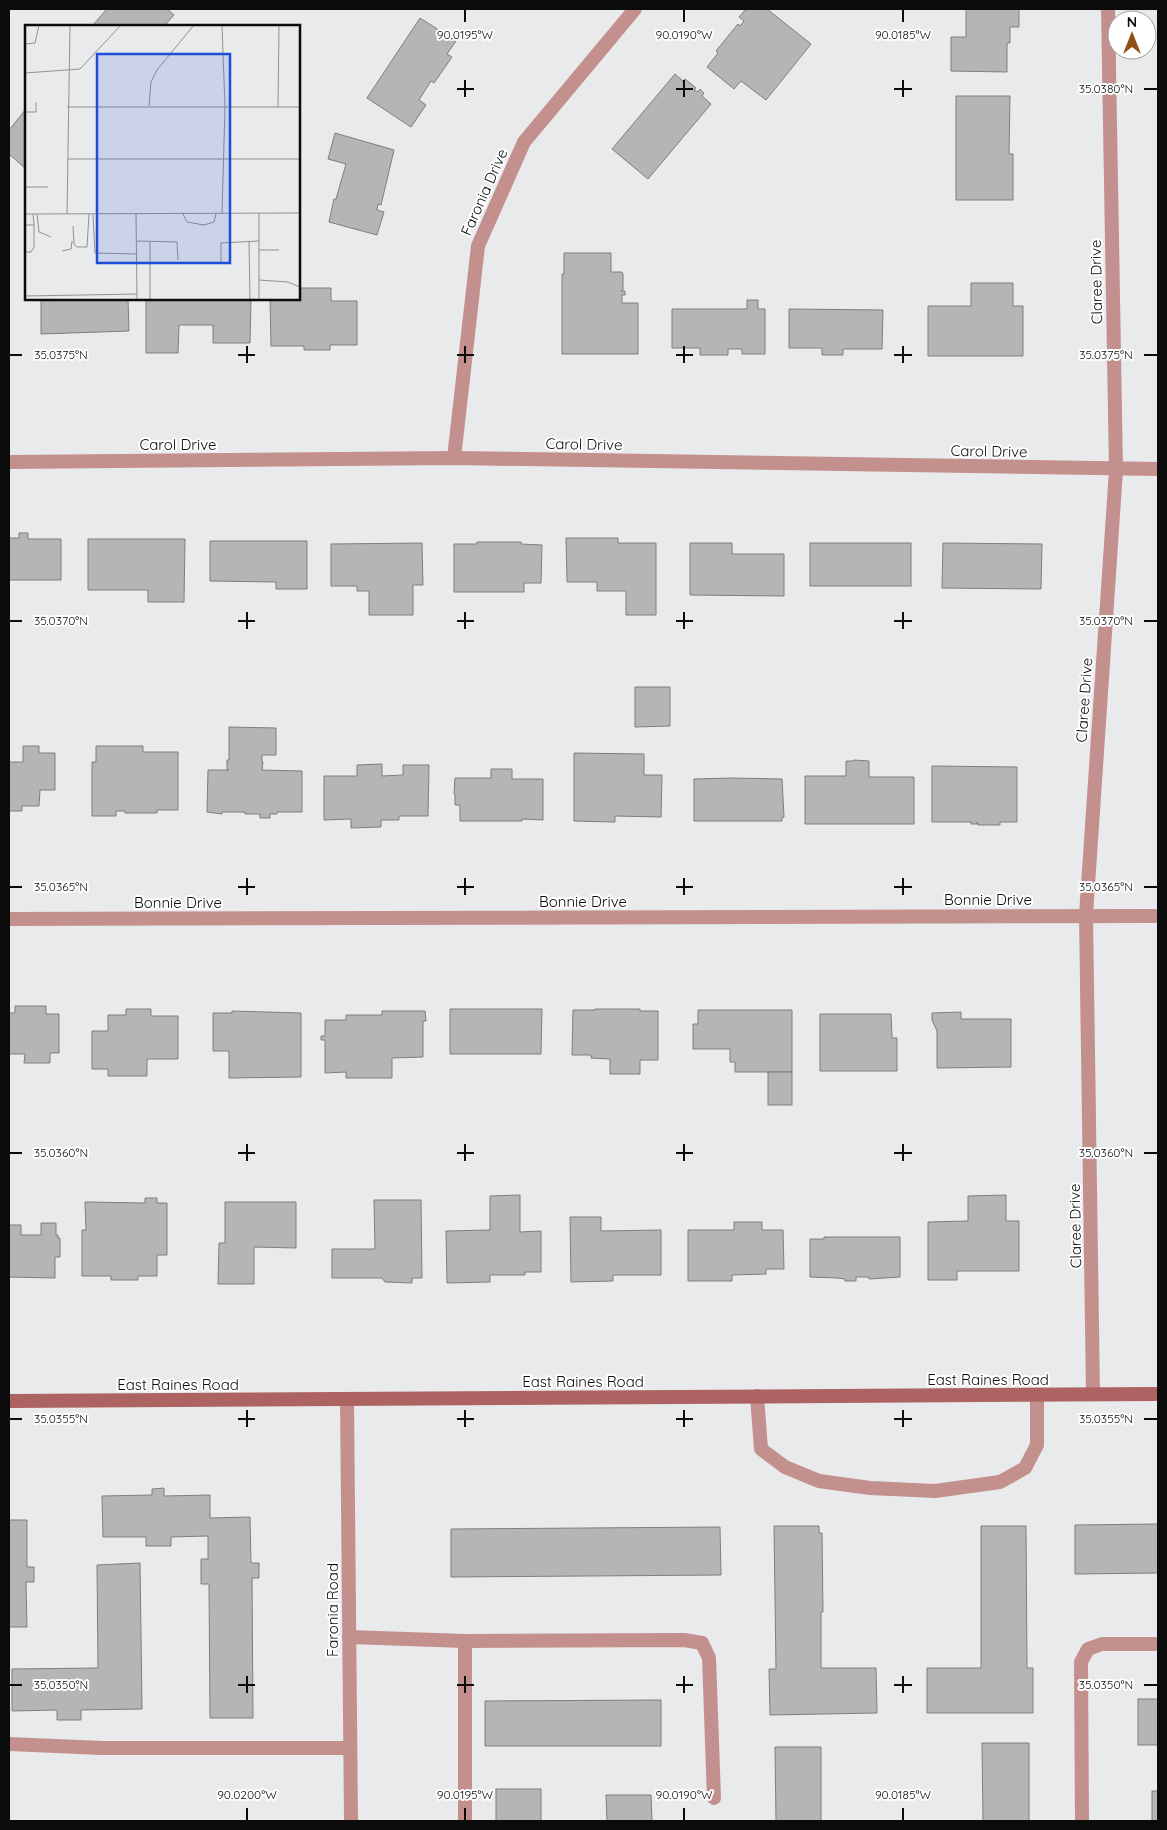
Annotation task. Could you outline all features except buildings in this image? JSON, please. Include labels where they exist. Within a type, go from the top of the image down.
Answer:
[{"type":"main road","name":"East Raines Road","points":[[9,1401],[1158,1394]]},
{"type":"street","name":"Faronia Drive","points":[[454,458],[478,246],[524,142],[635,9]]},
{"type":"street","name":"Claree Drive","points":[[1093,1394],[1086,915],[1116,470],[1108,9]]},
{"type":"street","name":"Carol Drive","points":[[9,462],[454,458],[1116,470],[1158,469]]},
{"type":"street","name":"Bonnie Drive","points":[[9,919],[1158,916]]},
{"type":"street","points":[[757,1396],[761,1448],[785,1467],[819,1481],[870,1488],[935,1491],[1000,1482],[1025,1468],[1037,1445],[1037,1395]]},
{"type":"street","name":"Faronia Road","points":[[347,1399],[351,1821]]},
{"type":"street","points":[[349,1637],[465,1641],[684,1640],[702,1643],[709,1658],[714,1798]]},
{"type":"street","points":[[465,1641],[465,1821]]},
{"type":"street","points":[[1082,1821],[1081,1662],[1088,1649],[1102,1644],[1158,1644]]},
{"type":"street","points":[[9,1744],[102,1748],[350,1748]]}]
